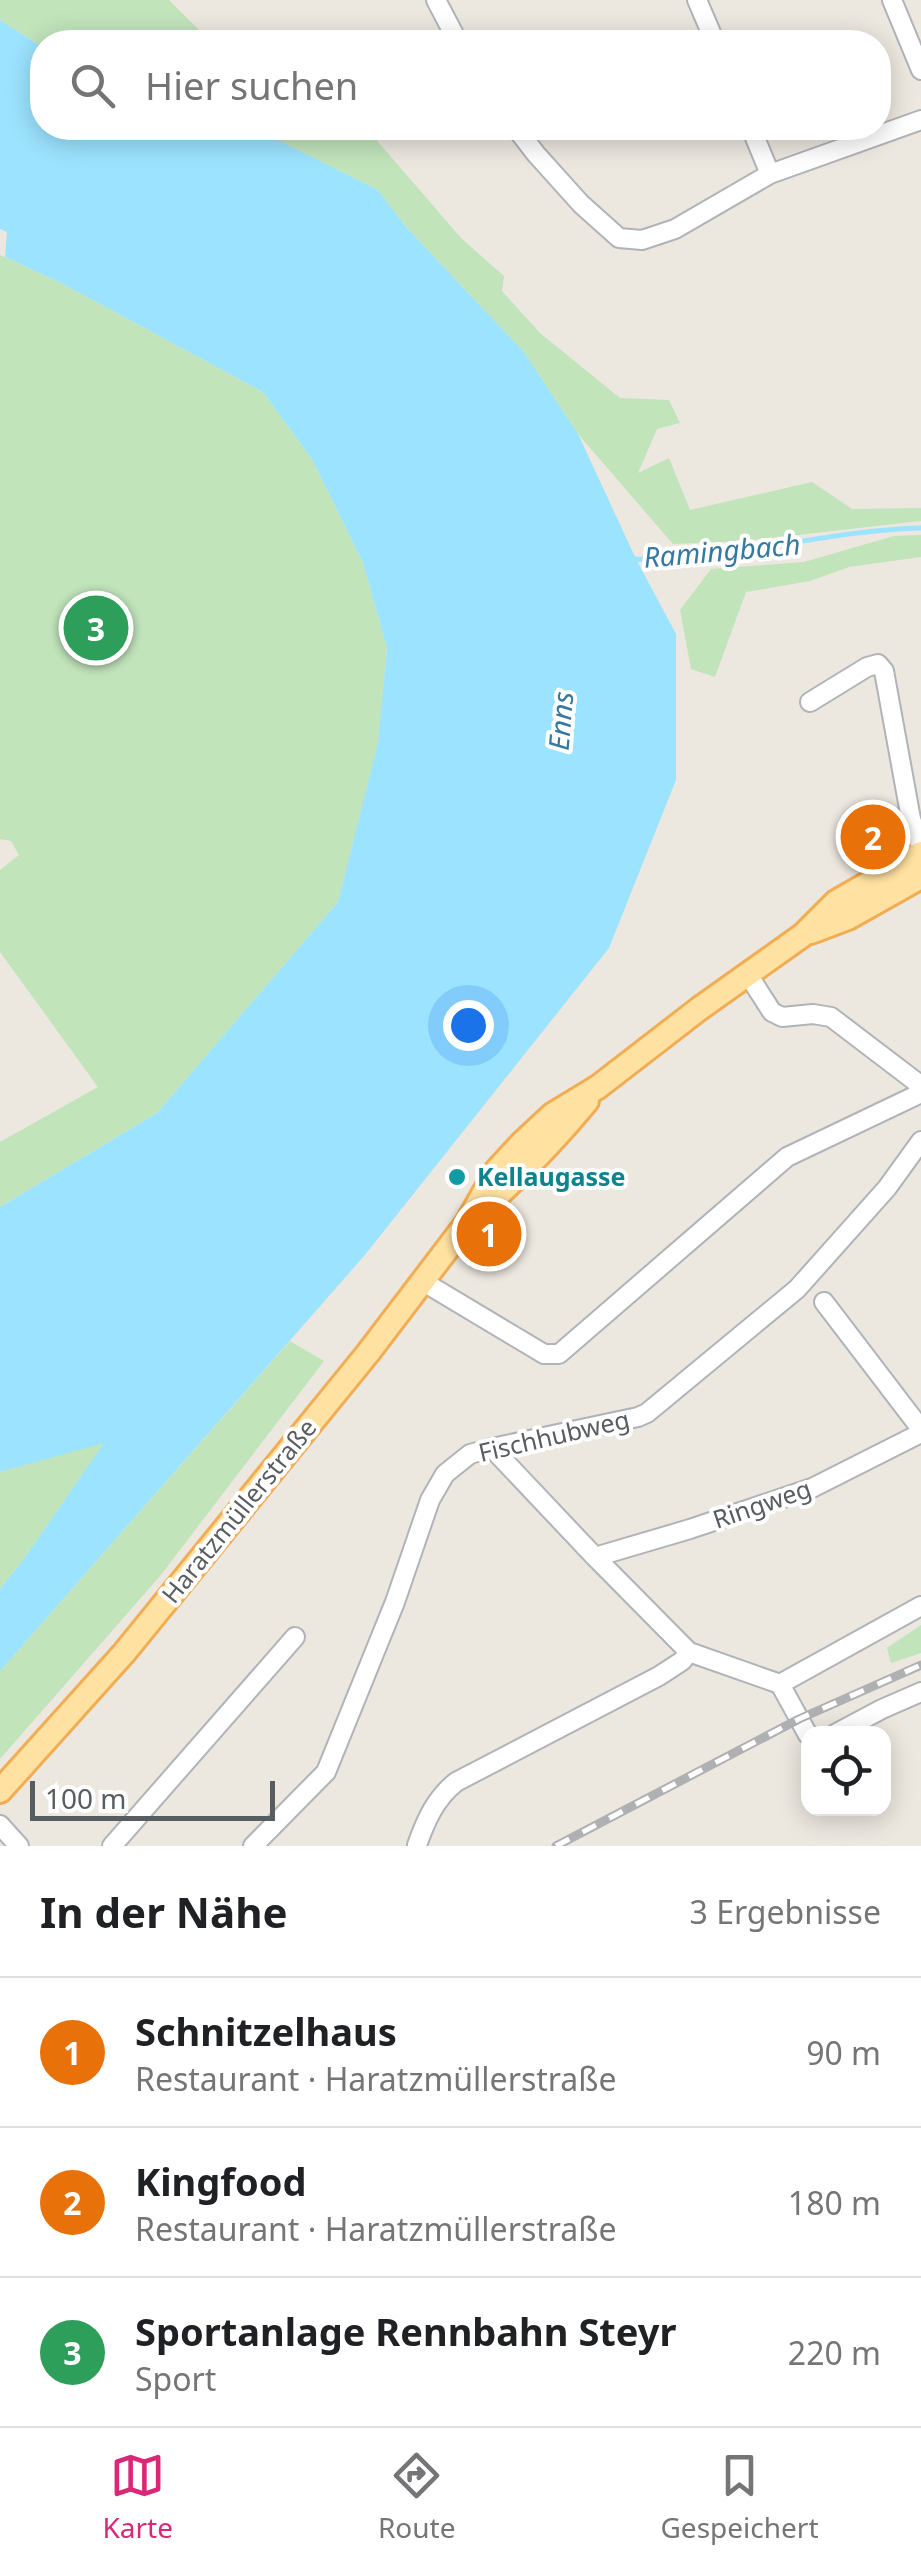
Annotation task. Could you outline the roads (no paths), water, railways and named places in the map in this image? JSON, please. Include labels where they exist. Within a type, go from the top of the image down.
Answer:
[{"type":"main road","name":"Haratzmüllerstraße","points":[[0,1791],[124,1653],[368,1354],[467,1222],[487,1184],[522,1143],[552,1115],[598,1087],[803,935],[836,902],[921,850]]},
{"type":"main road","name":"Haratzmüllerstraße","points":[[803,935],[848,918],[921,877]]},
{"type":"street","points":[[436,0],[452,30]]},
{"type":"street","points":[[698,0],[710,30]]},
{"type":"street","points":[[892,0],[921,70]]},
{"type":"street","points":[[891,131],[921,120]]},
{"type":"street","points":[[525,140],[581,204],[619,238],[642,240],[675,229],[770,174],[865,140]]},
{"type":"street","points":[[756,140],[770,174]]},
{"type":"street","name":"Haratzmüllerstraße","points":[[810,702],[868,667],[878,664],[884,672],[911,819],[921,850]]},
{"type":"street","points":[[422,1281],[544,1354],[558,1354],[787,1158],[921,1091],[916,1081],[831,1017],[782,1017],[772,1012],[747,974]]},
{"type":"street","name":"Fischhubweg","points":[[252,1846],[326,1772],[395,1602],[430,1500],[445,1474],[470,1454],[647,1412],[796,1289],[887,1188],[921,1141]]},
{"type":"street","points":[[824,1302],[921,1431]]},
{"type":"street","name":"Ringweg","points":[[595,1557],[812,1488],[921,1431]]},
{"type":"street","points":[[492,1448],[689,1652],[780,1684],[803,1726]]},
{"type":"street","points":[[780,1684],[921,1606]]},
{"type":"street","points":[[112,1846],[296,1637]]},
{"type":"street","points":[[417,1845],[432,1808],[456,1782],[659,1676],[689,1652]]},
{"type":"street","points":[[851,1726],[921,1692]]},
{"type":"street","points":[[0,1824],[18,1846]]},
{"type":"water","name":"Enns","points":[[0,20],[30,39],[30,140],[278,140],[378,190],[406,227],[524,352],[578,434],[676,634],[676,780],[609,948],[364,1256],[0,1671],[0,1589],[104,1443],[0,1472],[0,1207],[157,1113],[338,902],[378,743],[387,648],[363,563],[313,461],[263,392],[5,257],[7,232],[0,229]]},
{"type":"waterway","name":"Ramingbach","points":[[631,559],[704,556],[849,534],[921,528]]},
{"type":"railway","points":[[556,1846],[799,1719],[921,1665]]},
{"type":"place","name":"Sportanlage Rennbahn Steyr","points":[[96,628]]},
{"type":"place","name":"Kingfood","points":[[873,837]]},
{"type":"place","name":"Kellaugasse","points":[[457,1177]]},
{"type":"place","name":"Schnitzelhaus","points":[[489,1234]]}]
